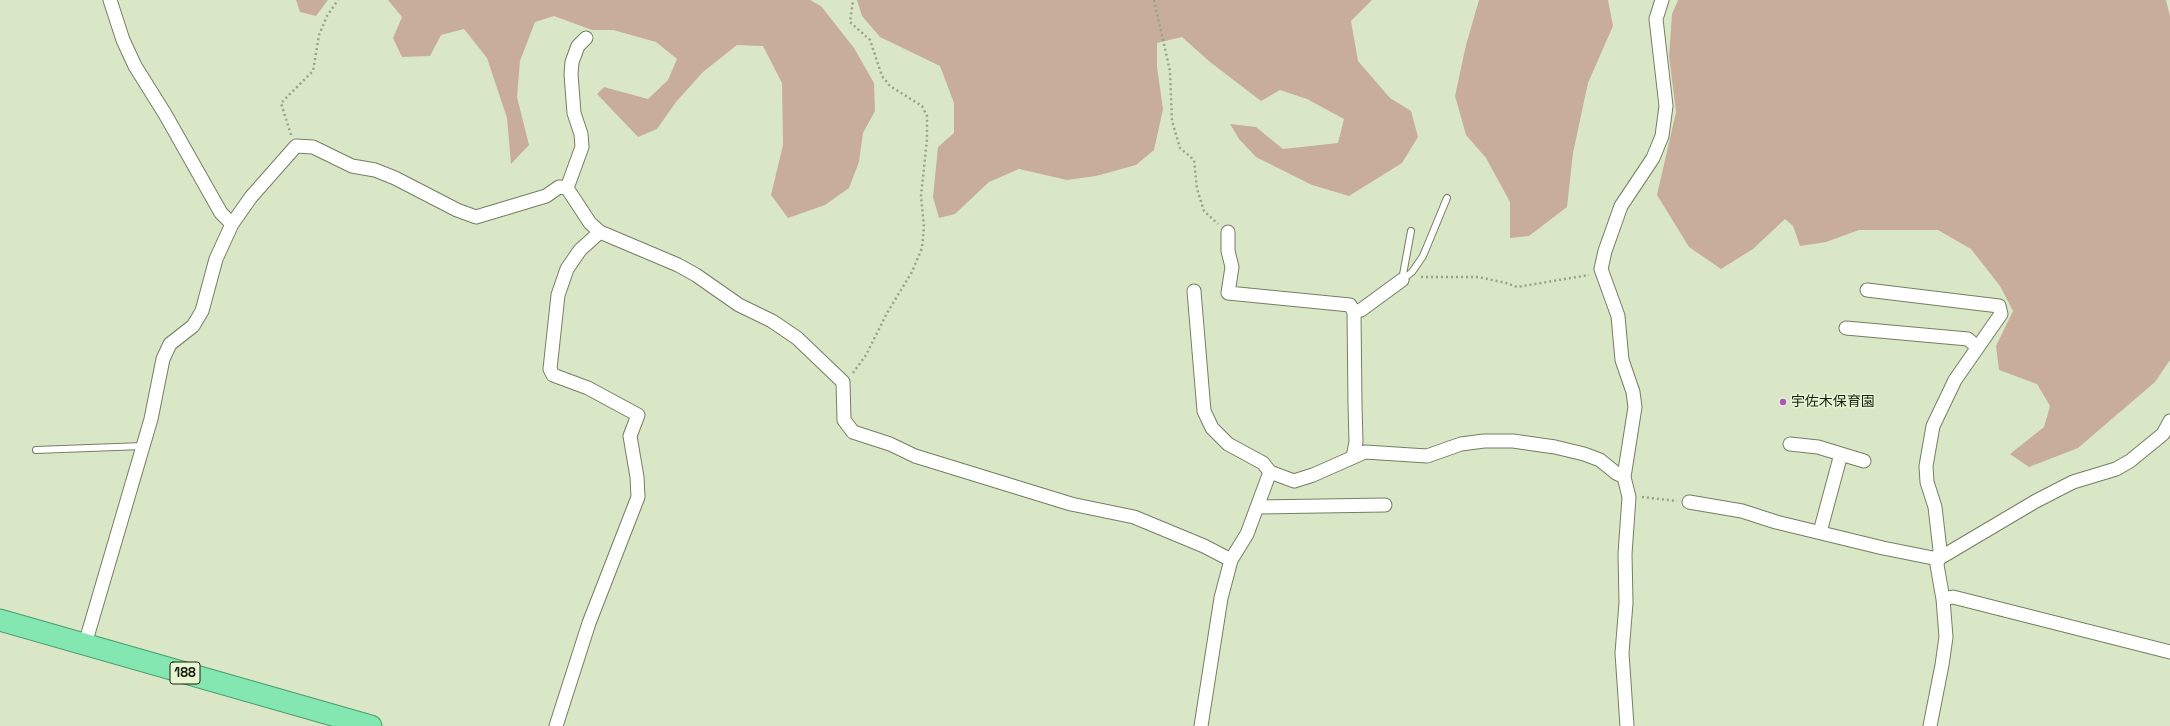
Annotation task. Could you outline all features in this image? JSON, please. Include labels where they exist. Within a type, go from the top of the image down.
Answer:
[{"type":"highway","name":"188","points":[[0,620],[371,726]]},
{"type":"street","points":[[110,0],[123,40],[135,66],[166,114],[221,213],[232,224]]},
{"type":"street","points":[[1627,726],[1622,653],[1626,603],[1625,554],[1629,497],[1624,477],[1635,407],[1633,392],[1622,360],[1618,316],[1602,274],[1605,251],[1621,206],[1654,158],[1662,136],[1666,106],[1656,19],[1662,0]]},
{"type":"street","points":[[567,188],[582,147],[581,134],[574,113],[571,74],[572,62],[578,46],[586,38]]},
{"type":"street","points":[[85,644],[151,419],[163,359],[170,344],[193,326],[202,310],[216,259],[232,224],[251,197],[296,146],[313,147],[352,166],[375,170],[388,175],[457,210],[476,217],[546,196],[559,187],[567,188],[590,223],[600,232],[678,265],[696,275],[739,305],[772,321],[797,338],[843,382],[844,420],[854,432],[890,444],[915,456],[1071,504],[1134,517],[1204,546],[1231,560]]},
{"type":"street","points":[[556,726],[589,623],[638,497],[638,477],[630,436],[638,416],[588,388],[553,376],[550,369],[558,295],[567,270],[580,250],[600,232]]},
{"type":"street","points":[[1228,232],[1228,251],[1232,267],[1228,293],[1350,305],[1354,312],[1356,442],[1353,457]]},
{"type":"street","points":[[1354,312],[1361,310],[1402,280]]},
{"type":"street","points":[[1867,290],[1999,306],[2001,314],[1955,380],[1933,426],[1926,466],[1927,482],[1935,507],[1940,550],[1937,565],[1943,599],[1946,637],[1930,726]]},
{"type":"street","points":[[1194,291],[1204,411],[1212,428],[1228,444],[1263,463],[1270,472],[1294,481],[1313,475],[1365,452],[1427,456],[1461,444],[1484,441],[1513,441],[1555,447],[1584,454],[1600,460],[1616,473],[1624,477]]},
{"type":"street","points":[[1846,328],[1968,339],[1977,347]]},
{"type":"street","points":[[1689,502],[1742,511],[1820,532],[1938,559],[1972,538],[2066,486],[2087,477],[2116,469],[2130,461],[2163,434],[2170,421]]},
{"type":"street","points":[[1790,444],[1818,447],[1864,461]]},
{"type":"street","points":[[1820,532],[1841,454]]},
{"type":"street","points":[[1201,726],[1221,598],[1231,560],[1247,534],[1270,472]]},
{"type":"street","points":[[1258,507],[1385,505]]},
{"type":"street","points":[[1943,599],[1953,597],[2170,652]]},
{"type":"lane","points":[[1402,280],[1412,272],[1423,256],[1447,198]]},
{"type":"lane","points":[[1402,280],[1411,231]]},
{"type":"lane","points":[[36,450],[143,446]]},
{"type":"path","points":[[296,146],[281,103],[313,71],[319,35],[327,16],[338,0]]},
{"type":"path","points":[[843,382],[856,370],[866,355],[886,313],[912,272],[922,248],[924,227],[921,196],[928,116],[922,106],[890,86],[882,76],[870,40],[850,22],[853,0]]},
{"type":"path","points":[[1154,0],[1170,71],[1172,121],[1180,148],[1194,160],[1198,189],[1204,211],[1228,232]]},
{"type":"path","points":[[1402,280],[1417,277],[1478,277],[1517,287],[1602,274]]},
{"type":"path","points":[[1629,497],[1636,496],[1689,502]]},
{"type":"shaded area","points":[[296,0],[328,0],[316,16],[300,12]]},
{"type":"shaded area","points":[[388,0],[810,0],[821,6],[854,48],[874,83],[875,111],[863,133],[859,162],[849,188],[825,205],[788,218],[771,195],[783,145],[782,83],[763,46],[737,45],[703,72],[676,102],[657,129],[638,137],[597,94],[604,87],[648,99],[668,80],[677,59],[656,42],[613,30],[592,30],[554,16],[535,22],[520,61],[517,97],[529,145],[511,164],[507,118],[487,58],[464,29],[441,35],[430,56],[402,57],[393,38],[402,17]]},
{"type":"shaded area","points":[[857,0],[1372,0],[1351,21],[1358,61],[1390,98],[1411,111],[1418,137],[1402,163],[1349,196],[1312,185],[1256,157],[1239,139],[1230,124],[1256,127],[1283,149],[1338,143],[1344,119],[1307,99],[1280,90],[1261,101],[1210,62],[1182,37],[1157,43],[1157,67],[1163,109],[1154,150],[1136,165],[1096,176],[1067,180],[1019,169],[989,182],[955,214],[939,218],[933,197],[938,147],[954,133],[954,103],[940,66],[880,37],[862,16]]},
{"type":"shaded area","points":[[1479,0],[1608,0],[1613,26],[1588,83],[1573,153],[1567,207],[1529,236],[1510,238],[1510,202],[1486,158],[1466,135],[1455,96],[1466,45]]},
{"type":"shaded area","points":[[1678,0],[2166,0],[2170,16],[2170,360],[2155,382],[2078,448],[2029,467],[2010,454],[2044,427],[2050,406],[2037,384],[1999,370],[1996,346],[2013,311],[2000,286],[1971,249],[1938,230],[1859,230],[1826,242],[1800,246],[1793,226],[1785,219],[1753,249],[1721,269],[1689,247],[1657,195],[1676,112],[1669,56],[1672,14]]},
{"type":"place","name":"宇佐木保育園","points":[[1783,402]]}]
